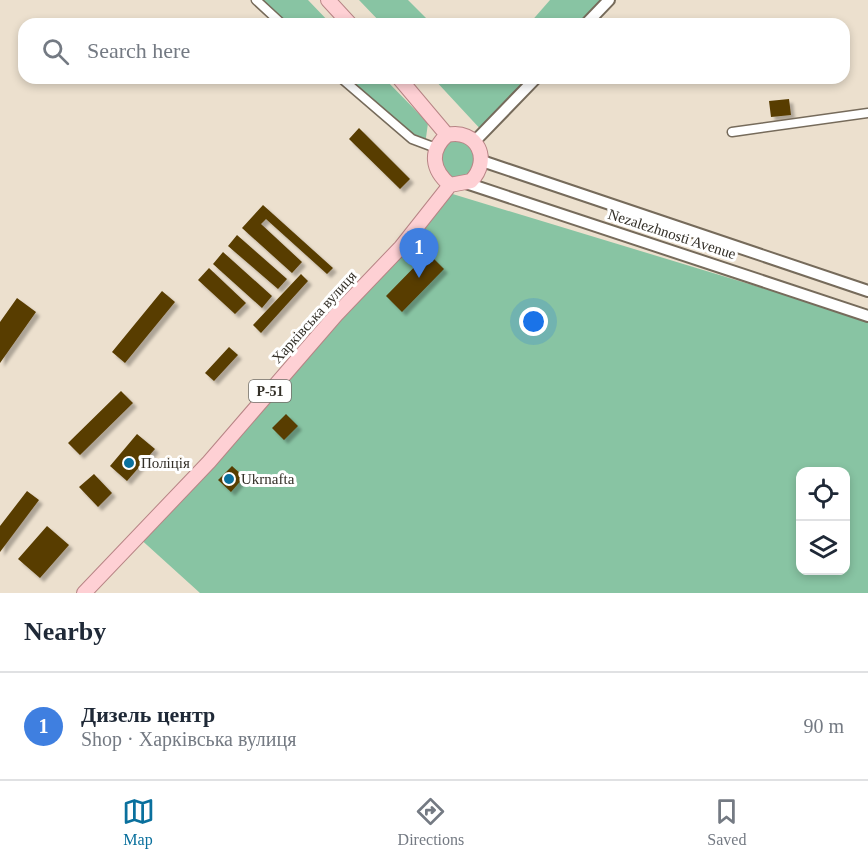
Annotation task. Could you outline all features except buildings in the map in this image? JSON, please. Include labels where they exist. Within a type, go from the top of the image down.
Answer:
[{"type":"main road","points":[[328,0],[344,18]]},
{"type":"main road","points":[[404,84],[447,135]]},
{"type":"main road","points":[[447,135],[465,135],[475,141],[481,149],[482,161],[477,176],[466,183],[450,185],[437,171],[434,164],[436,148],[447,135]]},
{"type":"main road","name":"Харківська вулиця","points":[[84,593],[209,462],[336,315],[401,247],[450,185]]},
{"type":"street","points":[[256,0],[276,18]]},
{"type":"street","points":[[592,18],[609,0]]},
{"type":"street","points":[[348,84],[412,139],[436,148]]},
{"type":"street","points":[[475,141],[530,84]]},
{"type":"street","points":[[732,132],[868,113]]},
{"type":"street","name":"Nezalezhnosti Avenue","points":[[482,161],[868,291]]},
{"type":"street","name":"Nezalezhnosti Avenue","points":[[466,183],[868,316]]},
{"type":"green space","points":[[256,0],[308,0],[325,18],[276,18]]},
{"type":"green space","points":[[359,0],[408,0],[426,18],[376,18]]},
{"type":"green space","points":[[550,0],[609,0],[592,18],[534,18]]},
{"type":"green space","points":[[349,84],[390,84],[428,123],[425,145]]},
{"type":"green space","points":[[439,84],[530,84],[484,133]]},
{"type":"green space","points":[[465,135],[481,168],[450,185],[435,153],[438,144]]},
{"type":"green space","points":[[446,192],[868,320],[868,593],[200,593],[137,536]]},
{"type":"place","name":"Дизель центр","points":[[419,278]]},
{"type":"place","name":"Поліція","points":[[129,463]]},
{"type":"place","name":"Ukrnafta","points":[[229,479]]}]
